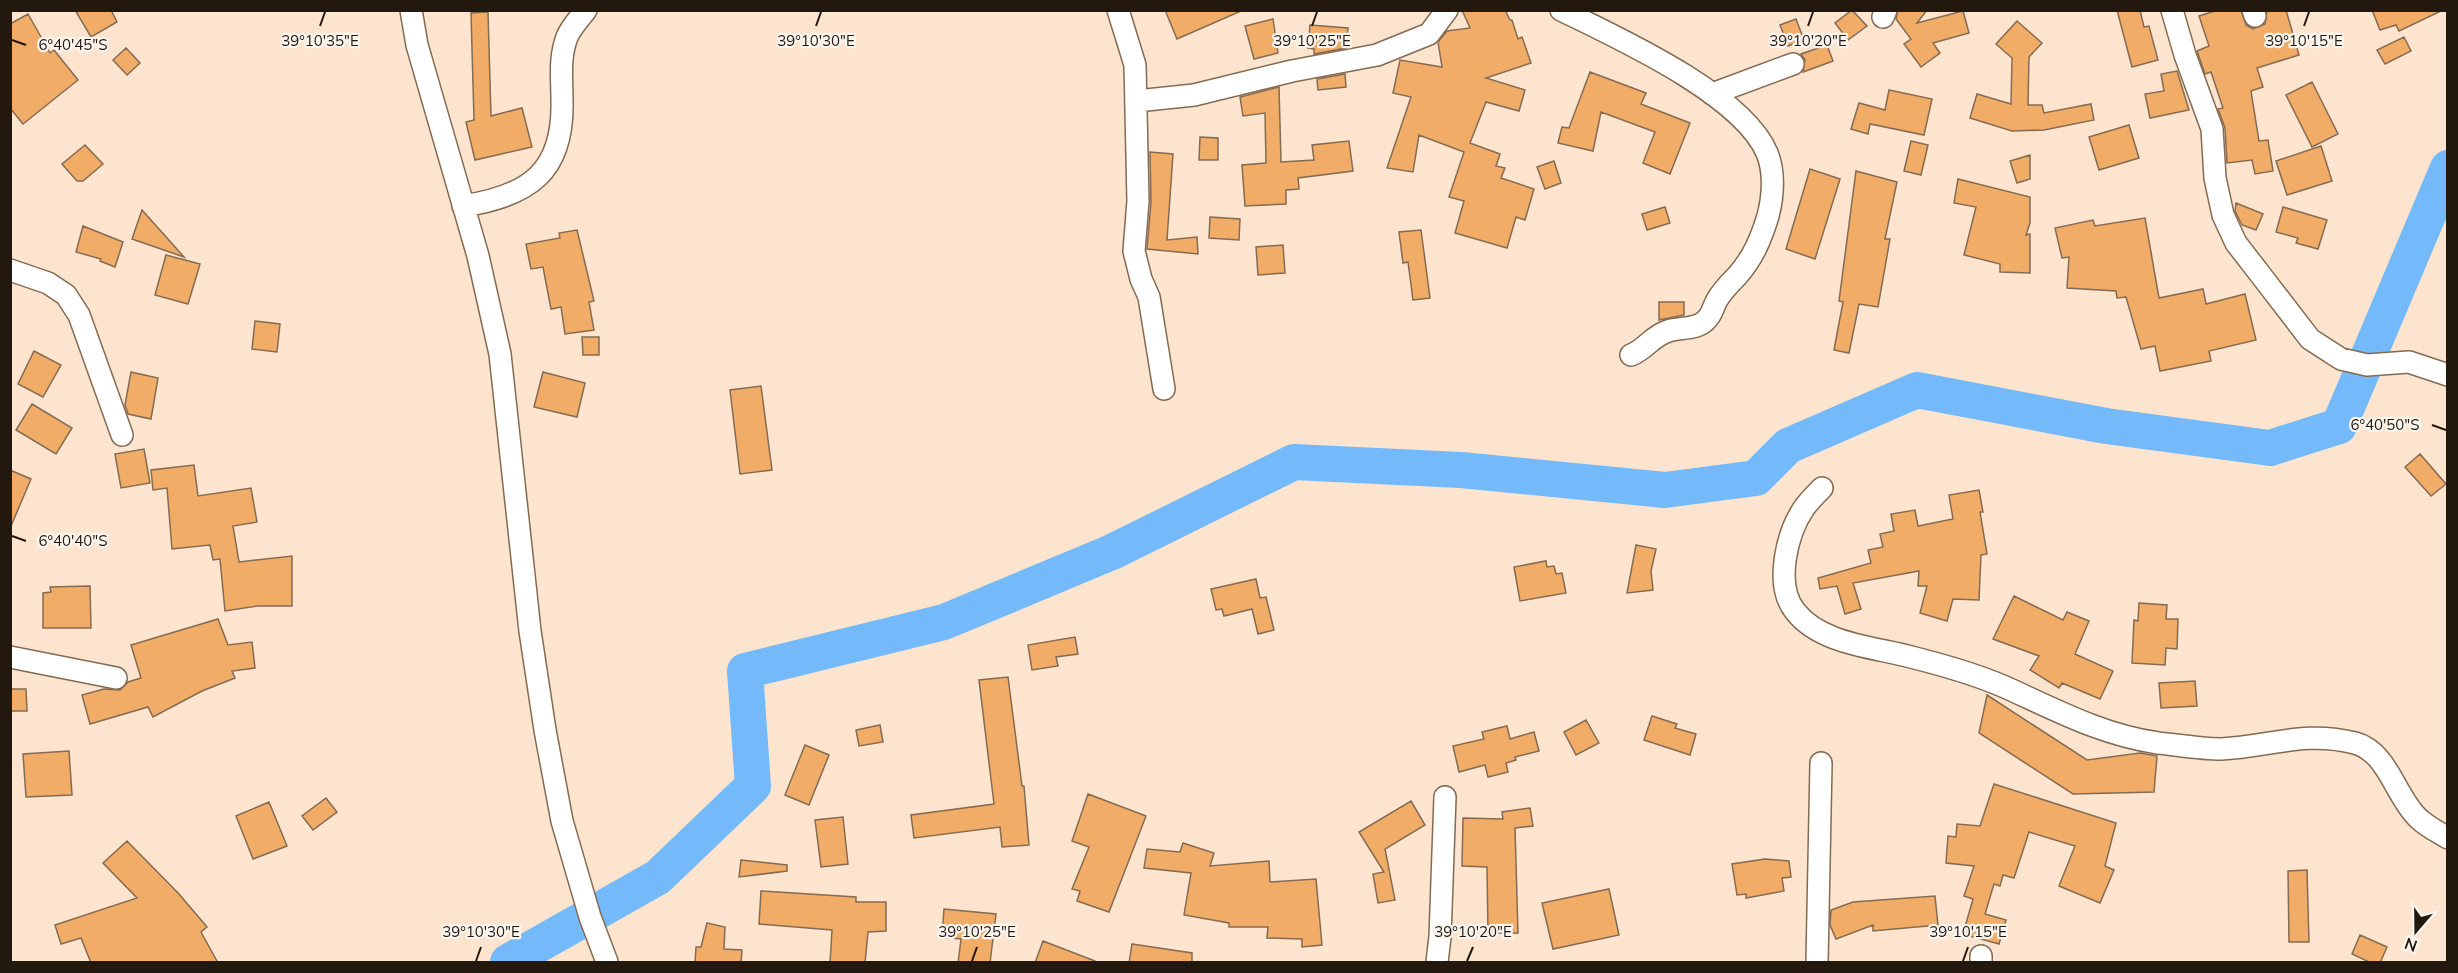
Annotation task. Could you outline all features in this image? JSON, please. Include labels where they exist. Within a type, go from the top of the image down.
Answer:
[{"type":"street","points":[[411,10],[417,45],[478,256],[500,354],[530,631],[562,821],[590,917],[607,963]]},
{"type":"street","points":[[463,206],[498,201],[519,191],[550,165],[563,127],[560,62],[567,35],[586,10]]},
{"type":"street","points":[[1118,10],[1135,65],[1138,201],[1134,250],[1141,279],[1149,297],[1164,389]]},
{"type":"street","points":[[1137,100],[1194,95],[1292,71],[1377,55],[1429,34],[1447,10]]},
{"type":"street","points":[[1561,10],[1635,48],[1712,94],[1756,134],[1768,154],[1772,175],[1772,201],[1765,225],[1747,266],[1725,289],[1705,322],[1662,333],[1639,352],[1631,355]]},
{"type":"street","points":[[2172,10],[2185,55],[2212,129],[2215,178],[2223,215],[2236,243],[2310,339],[2341,359],[2367,365],[2409,362],[2448,375]]},
{"type":"street","points":[[1712,94],[1793,64]]},
{"type":"street","points":[[10,270],[48,283],[66,296],[79,315],[122,435]]},
{"type":"street","points":[[1822,488],[1804,508],[1794,527],[1785,572],[1786,592],[1794,611],[1814,628],[1845,641],[1962,671],[2004,687],[2089,727],[2127,737],[2156,743],[2220,749],[2290,738],[2325,739],[2358,744],[2378,757],[2398,793],[2418,818],[2448,838]]},
{"type":"street","points":[[10,657],[116,678]]},
{"type":"street","points":[[1817,963],[1821,763]]},
{"type":"street","points":[[1437,963],[1442,901],[1444,797]]},
{"type":"building","points":[[75,10],[111,10],[117,22],[91,37]]},
{"type":"building","points":[[1165,10],[1241,10],[1241,11],[1177,39]]},
{"type":"building","points":[[1462,10],[1505,10],[1512,20],[1518,39],[1522,37],[1531,63],[1486,78],[1525,90],[1519,111],[1486,102],[1470,143],[1500,154],[1496,166],[1505,168],[1501,178],[1534,189],[1525,220],[1516,217],[1507,248],[1455,233],[1464,201],[1449,197],[1464,152],[1419,135],[1413,172],[1387,168],[1411,97],[1393,93],[1400,60],[1442,67],[1438,42],[1447,31],[1470,28]]},
{"type":"building","points":[[1852,10],[1867,26],[1848,40],[1835,23]]},
{"type":"building","points":[[1898,10],[1927,10],[1917,23],[1963,11],[1969,33],[1933,43],[1940,53],[1921,67],[1904,44],[1911,39],[1896,19]]},
{"type":"building","points":[[2117,10],[2140,10],[2144,27],[2149,26],[2158,60],[2132,67]]},
{"type":"building","points":[[2218,10],[2241,10],[2246,25],[2253,29],[2265,24],[2267,10],[2286,10],[2299,55],[2257,68],[2263,87],[2251,91],[2259,141],[2268,140],[2273,171],[2255,174],[2252,160],[2227,163],[2225,128],[2218,109],[2223,108],[2211,72],[2205,74],[2197,51],[2209,46],[2199,16]]},
{"type":"building","points":[[2372,10],[2443,10],[2399,31],[2396,25],[2380,30]]},
{"type":"building","points":[[488,12],[491,116],[522,108],[532,147],[475,160],[466,122],[474,120],[471,13]]},
{"type":"building","points":[[28,14],[50,53],[54,50],[78,80],[23,124],[10,108],[10,24]]},
{"type":"building","points":[[1273,19],[1278,53],[1254,59],[1245,26]]},
{"type":"building","points":[[1796,19],[1804,40],[1788,46],[1780,25]]},
{"type":"building","points":[[2017,21],[2042,43],[2029,57],[2028,105],[2042,105],[2044,113],[2091,104],[2094,120],[2044,130],[2012,131],[1970,118],[1977,94],[2011,104],[2012,58],[1996,44]]},
{"type":"building","points":[[1310,25],[1348,28],[1346,48],[1314,54],[1314,49],[1308,48]]},
{"type":"building","points":[[2404,37],[2411,51],[2385,64],[2377,50]]},
{"type":"building","points":[[1827,45],[1833,61],[1803,72],[1805,60],[1801,54]]},
{"type":"building","points":[[126,48],[140,63],[127,75],[113,60]]},
{"type":"building","points":[[2177,71],[2189,110],[2150,118],[2145,94],[2164,91],[2161,74]]},
{"type":"building","points":[[1590,72],[1646,93],[1641,104],[1690,123],[1670,174],[1643,163],[1655,132],[1601,112],[1593,151],[1558,143],[1562,127],[1569,128]]},
{"type":"building","points":[[1345,74],[1346,87],[1318,90],[1317,79]]},
{"type":"building","points":[[2312,82],[2338,134],[2312,147],[2286,95]]},
{"type":"building","points":[[1279,87],[1281,162],[1314,160],[1312,145],[1349,141],[1353,171],[1298,178],[1299,189],[1286,190],[1286,204],[1245,206],[1242,165],[1266,163],[1265,113],[1243,116],[1240,97]]},
{"type":"building","points":[[1889,90],[1932,99],[1924,135],[1870,124],[1868,134],[1851,129],[1859,103],[1885,110]]},
{"type":"building","points":[[2129,125],[2139,158],[2099,170],[2089,137]]},
{"type":"building","points":[[1200,137],[1218,138],[1218,160],[1199,160]]},
{"type":"building","points":[[1911,141],[1928,145],[1921,175],[1904,171]]},
{"type":"building","points":[[85,145],[103,164],[83,181],[77,181],[62,164]]},
{"type":"building","points":[[2321,146],[2332,181],[2287,195],[2276,161]]},
{"type":"building","points":[[1150,152],[1173,154],[1167,240],[1197,237],[1198,254],[1147,249],[1151,202]]},
{"type":"building","points":[[2030,155],[2030,179],[2017,183],[2010,161]]},
{"type":"building","points":[[1554,161],[1561,183],[1545,189],[1537,167]]},
{"type":"building","points":[[1810,169],[1840,179],[1815,259],[1786,249]]},
{"type":"building","points":[[1856,171],[1897,182],[1885,239],[1890,239],[1878,307],[1859,304],[1849,353],[1834,350],[1843,302],[1839,301]]},
{"type":"building","points":[[1958,179],[2030,197],[2030,223],[2026,235],[2030,234],[2030,273],[2000,272],[2000,264],[1964,255],[1976,207],[1954,203]]},
{"type":"building","points":[[2236,203],[2263,214],[2256,230],[2242,225],[2235,211]]},
{"type":"building","points":[[1665,207],[1670,223],[1647,230],[1642,214]]},
{"type":"building","points":[[2283,207],[2327,220],[2318,249],[2296,243],[2298,238],[2276,232]]},
{"type":"building","points":[[142,210],[184,257],[132,239]]},
{"type":"building","points":[[1210,217],[1240,219],[1239,240],[1209,238]]},
{"type":"building","points":[[2145,218],[2159,298],[2203,289],[2206,304],[2245,294],[2256,340],[2209,351],[2211,361],[2160,371],[2155,346],[2141,349],[2126,297],[2117,298],[2116,291],[2067,288],[2069,257],[2062,258],[2055,228],[2093,220],[2095,226]]},
{"type":"building","points":[[83,226],[123,242],[115,267],[100,261],[101,259],[76,252]]},
{"type":"building","points":[[577,230],[594,301],[589,302],[594,330],[565,334],[561,307],[551,309],[543,267],[531,269],[526,244],[560,238],[559,233]]},
{"type":"building","points":[[1421,230],[1430,298],[1413,300],[1408,262],[1403,263],[1399,232]]},
{"type":"building","points":[[1283,245],[1285,273],[1258,275],[1256,247]]},
{"type":"building","points":[[166,255],[200,264],[188,304],[155,295]]},
{"type":"building","points":[[1659,302],[1684,302],[1684,315],[1659,320]]},
{"type":"building","points":[[255,321],[280,324],[277,352],[252,349]]},
{"type":"building","points":[[582,337],[599,337],[599,355],[583,355]]},
{"type":"building","points":[[34,351],[61,365],[43,397],[18,384]]},
{"type":"building","points":[[131,372],[158,378],[151,419],[128,414],[125,405]]},
{"type":"building","points":[[543,372],[585,383],[577,417],[534,407]]},
{"type":"building","points":[[761,386],[772,470],[740,474],[730,390]]},
{"type":"building","points":[[32,404],[72,428],[56,454],[16,430]]},
{"type":"building","points":[[144,449],[150,483],[121,488],[115,454]]},
{"type":"building","points":[[2420,454],[2446,484],[2431,496],[2405,467]]},
{"type":"building","points":[[194,465],[198,496],[251,488],[257,522],[233,526],[239,562],[292,556],[292,606],[257,606],[225,611],[220,559],[213,560],[210,545],[172,549],[167,488],[153,490],[151,470]]},
{"type":"building","points":[[10,470],[31,479],[11,526],[10,526]]},
{"type":"building","points":[[1979,490],[1987,554],[1981,555],[1979,600],[1953,599],[1947,621],[1920,613],[1927,586],[1918,586],[1919,571],[1853,583],[1861,609],[1845,614],[1837,586],[1820,589],[1818,578],[1871,563],[1868,550],[1883,547],[1880,534],[1894,531],[1891,514],[1915,510],[1918,526],[1953,519],[1949,495]]},
{"type":"building","points":[[1636,545],[1656,549],[1651,571],[1653,590],[1627,593]]},
{"type":"building","points":[[1546,561],[1547,567],[1554,566],[1556,574],[1562,573],[1566,593],[1520,601],[1514,567]]},
{"type":"building","points":[[1256,579],[1260,598],[1266,597],[1274,630],[1258,634],[1252,609],[1224,616],[1222,609],[1216,610],[1211,589]]},
{"type":"building","points":[[90,586],[91,628],[43,628],[43,593],[51,592],[50,587]]},
{"type":"building","points":[[2014,596],[2063,620],[2067,612],[2089,621],[2075,654],[2113,671],[2100,699],[2062,683],[2059,688],[2030,670],[2039,656],[1993,639]]},
{"type":"building","points":[[2139,603],[2167,605],[2166,619],[2178,619],[2177,649],[2166,648],[2165,665],[2132,663],[2134,620],[2138,621]]},
{"type":"building","points":[[218,619],[228,645],[252,642],[255,668],[232,671],[235,678],[202,691],[153,717],[148,707],[90,724],[82,695],[104,689],[120,690],[128,682],[141,678],[131,645]]},
{"type":"building","points":[[1075,637],[1078,654],[1056,657],[1058,666],[1032,670],[1028,645]]},
{"type":"building","points":[[1008,677],[1022,786],[1024,786],[1029,845],[1002,847],[1000,827],[914,838],[911,815],[994,804],[979,680]]},
{"type":"building","points":[[2195,681],[2197,706],[2161,708],[2159,683]]},
{"type":"building","points":[[10,689],[26,689],[27,711],[10,711]]},
{"type":"building","points":[[1987,695],[2087,760],[2140,753],[2157,756],[2154,792],[2073,794],[1979,733]]},
{"type":"building","points":[[1652,716],[1677,724],[1675,728],[1696,734],[1690,755],[1644,740]]},
{"type":"building","points":[[1586,720],[1599,743],[1576,755],[1564,732]]},
{"type":"building","points":[[880,725],[883,742],[859,746],[856,730]]},
{"type":"building","points":[[1507,726],[1510,739],[1534,732],[1539,751],[1515,757],[1516,760],[1506,763],[1508,772],[1488,777],[1485,765],[1459,772],[1453,746],[1484,739],[1482,732]]},
{"type":"building","points":[[805,745],[829,755],[809,805],[785,795]]},
{"type":"building","points":[[69,751],[72,795],[26,797],[23,754]]},
{"type":"building","points":[[1994,784],[2116,823],[2105,866],[2114,870],[2100,903],[2059,886],[2075,846],[2029,832],[2014,878],[2003,875],[2000,886],[1994,884],[1985,914],[2006,920],[1999,944],[1963,934],[1973,899],[1964,896],[1974,866],[1946,863],[1948,836],[1956,837],[1957,824],[1980,826]]},
{"type":"building","points":[[1088,794],[1146,816],[1109,912],[1077,901],[1080,891],[1072,889],[1089,847],[1072,841]]},
{"type":"building","points":[[326,798],[337,812],[313,830],[302,816]]},
{"type":"building","points":[[1411,801],[1425,825],[1385,849],[1395,900],[1378,903],[1373,874],[1384,872],[1359,832]]},
{"type":"building","points":[[269,802],[287,846],[253,859],[236,816]]},
{"type":"building","points":[[1530,808],[1533,826],[1515,828],[1518,933],[1488,933],[1487,867],[1462,866],[1463,818],[1503,819],[1502,812]]},
{"type":"building","points":[[843,817],[848,864],[821,867],[815,820]]},
{"type":"building","points":[[127,841],[179,894],[207,927],[201,932],[218,963],[91,963],[81,938],[61,944],[55,925],[137,898],[103,863]]},
{"type":"building","points":[[1183,843],[1214,853],[1210,866],[1269,861],[1270,882],[1316,879],[1322,945],[1302,947],[1302,939],[1267,938],[1268,927],[1229,927],[1229,923],[1184,915],[1191,873],[1144,868],[1147,849],[1180,852]]},
{"type":"building","points":[[1765,859],[1789,861],[1791,877],[1782,878],[1784,891],[1746,898],[1746,894],[1737,895],[1732,864]]},
{"type":"building","points":[[741,860],[787,865],[787,871],[739,877]]},
{"type":"building","points":[[2307,870],[2309,942],[2289,942],[2288,871]]},
{"type":"building","points":[[1609,889],[1619,935],[1553,949],[1542,903]]},
{"type":"building","points":[[761,891],[856,897],[856,902],[886,902],[886,931],[868,932],[865,963],[830,963],[832,930],[759,924]]},
{"type":"building","points":[[1935,896],[1938,925],[1873,931],[1873,925],[1836,939],[1830,925],[1831,910],[1853,902]]},
{"type":"building","points":[[944,909],[996,914],[990,963],[958,963],[961,939],[942,937]]},
{"type":"building","points":[[707,923],[725,927],[724,949],[742,950],[741,963],[695,963],[696,947],[701,947]]},
{"type":"building","points":[[2360,935],[2387,947],[2380,963],[2371,963],[2352,954]]},
{"type":"building","points":[[1043,941],[1095,961],[1095,963],[1035,963]]},
{"type":"building","points":[[1132,944],[1192,953],[1192,963],[1129,963]]},
{"type":"waterway","points":[[508,962],[658,877],[753,786],[745,671],[944,622],[1112,552],[1294,462],[1461,470],[1665,490],[1756,478],[1788,446],[1917,390],[2106,426],[2270,448],[2339,426],[2448,168]]}]
